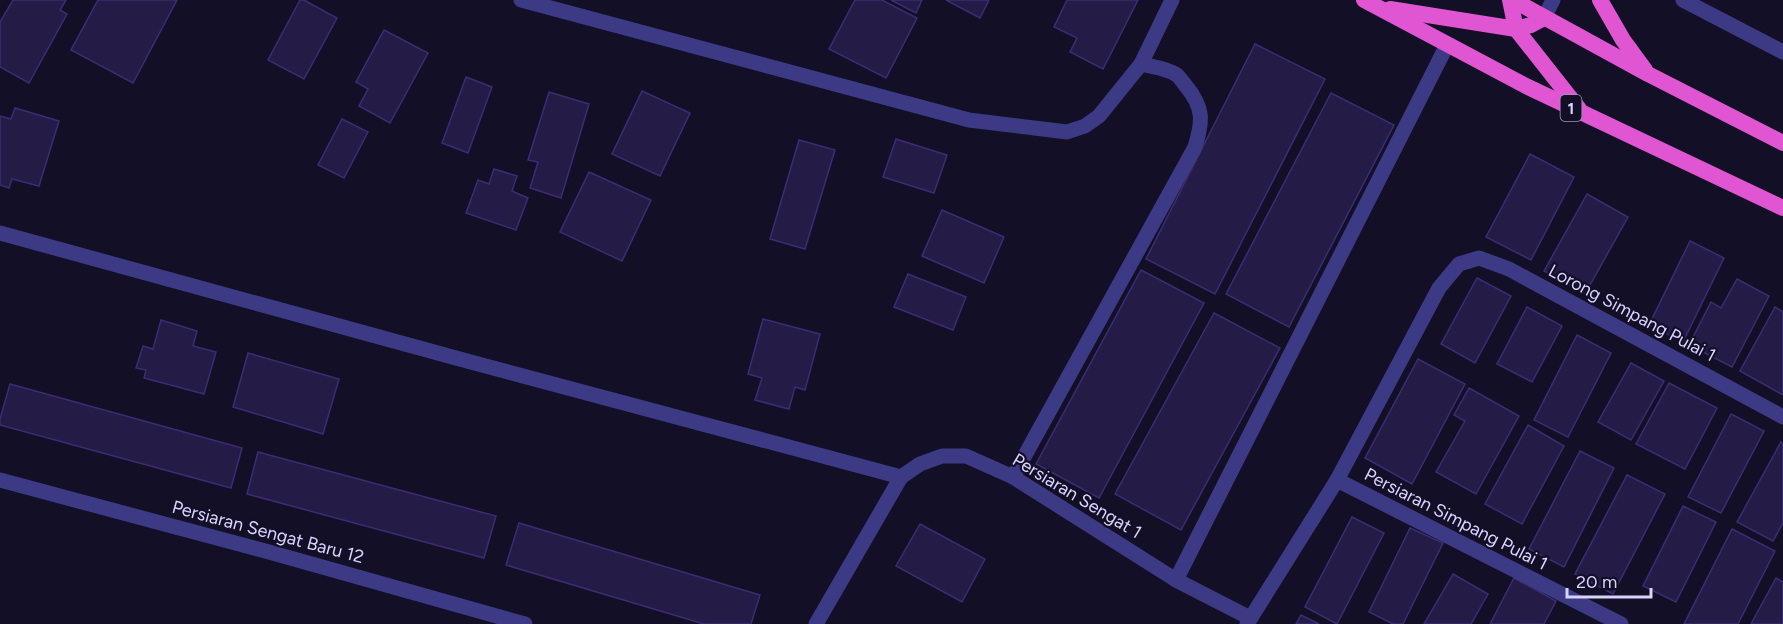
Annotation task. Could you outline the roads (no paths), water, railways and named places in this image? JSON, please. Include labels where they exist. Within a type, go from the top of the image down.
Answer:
[{"type":"highway","points":[[1511,0],[1783,143]]},
{"type":"highway","points":[[1511,0],[1516,29],[1581,112]]},
{"type":"highway","points":[[1600,0],[1623,40],[1648,74]]},
{"type":"highway","points":[[1371,4],[1516,29],[1544,18]]},
{"type":"highway","name":"1","points":[[1371,4],[1526,86],[1783,208]]},
{"type":"street","points":[[521,0],[969,120],[1067,132],[1085,126],[1100,116],[1141,64],[1172,0]]},
{"type":"street","points":[[1544,18],[1553,0]]},
{"type":"street","points":[[1683,0],[1783,52]]},
{"type":"street","points":[[1176,580],[1447,45]]},
{"type":"street","points":[[1013,477],[1194,147],[1201,128],[1200,112],[1192,93],[1178,75],[1141,64]]},
{"type":"street","points":[[0,233],[901,477]]},
{"type":"street","name":"Lorong Simpang Pulai 1","points":[[1337,480],[1439,288],[1459,264],[1479,258],[1509,269],[1783,417]]},
{"type":"street","name":"Persiaran Sengat 1","points":[[816,624],[901,477],[920,464],[942,456],[966,456],[1013,477],[1176,580],[1248,621]]},
{"type":"street","name":"Persiaran Sengat Baru 12","points":[[0,480],[270,552],[525,624]]},
{"type":"street","points":[[1248,621],[1337,480]]},
{"type":"street","name":"Persiaran Simpang Pulai 1","points":[[1337,480],[1621,624]]}]
